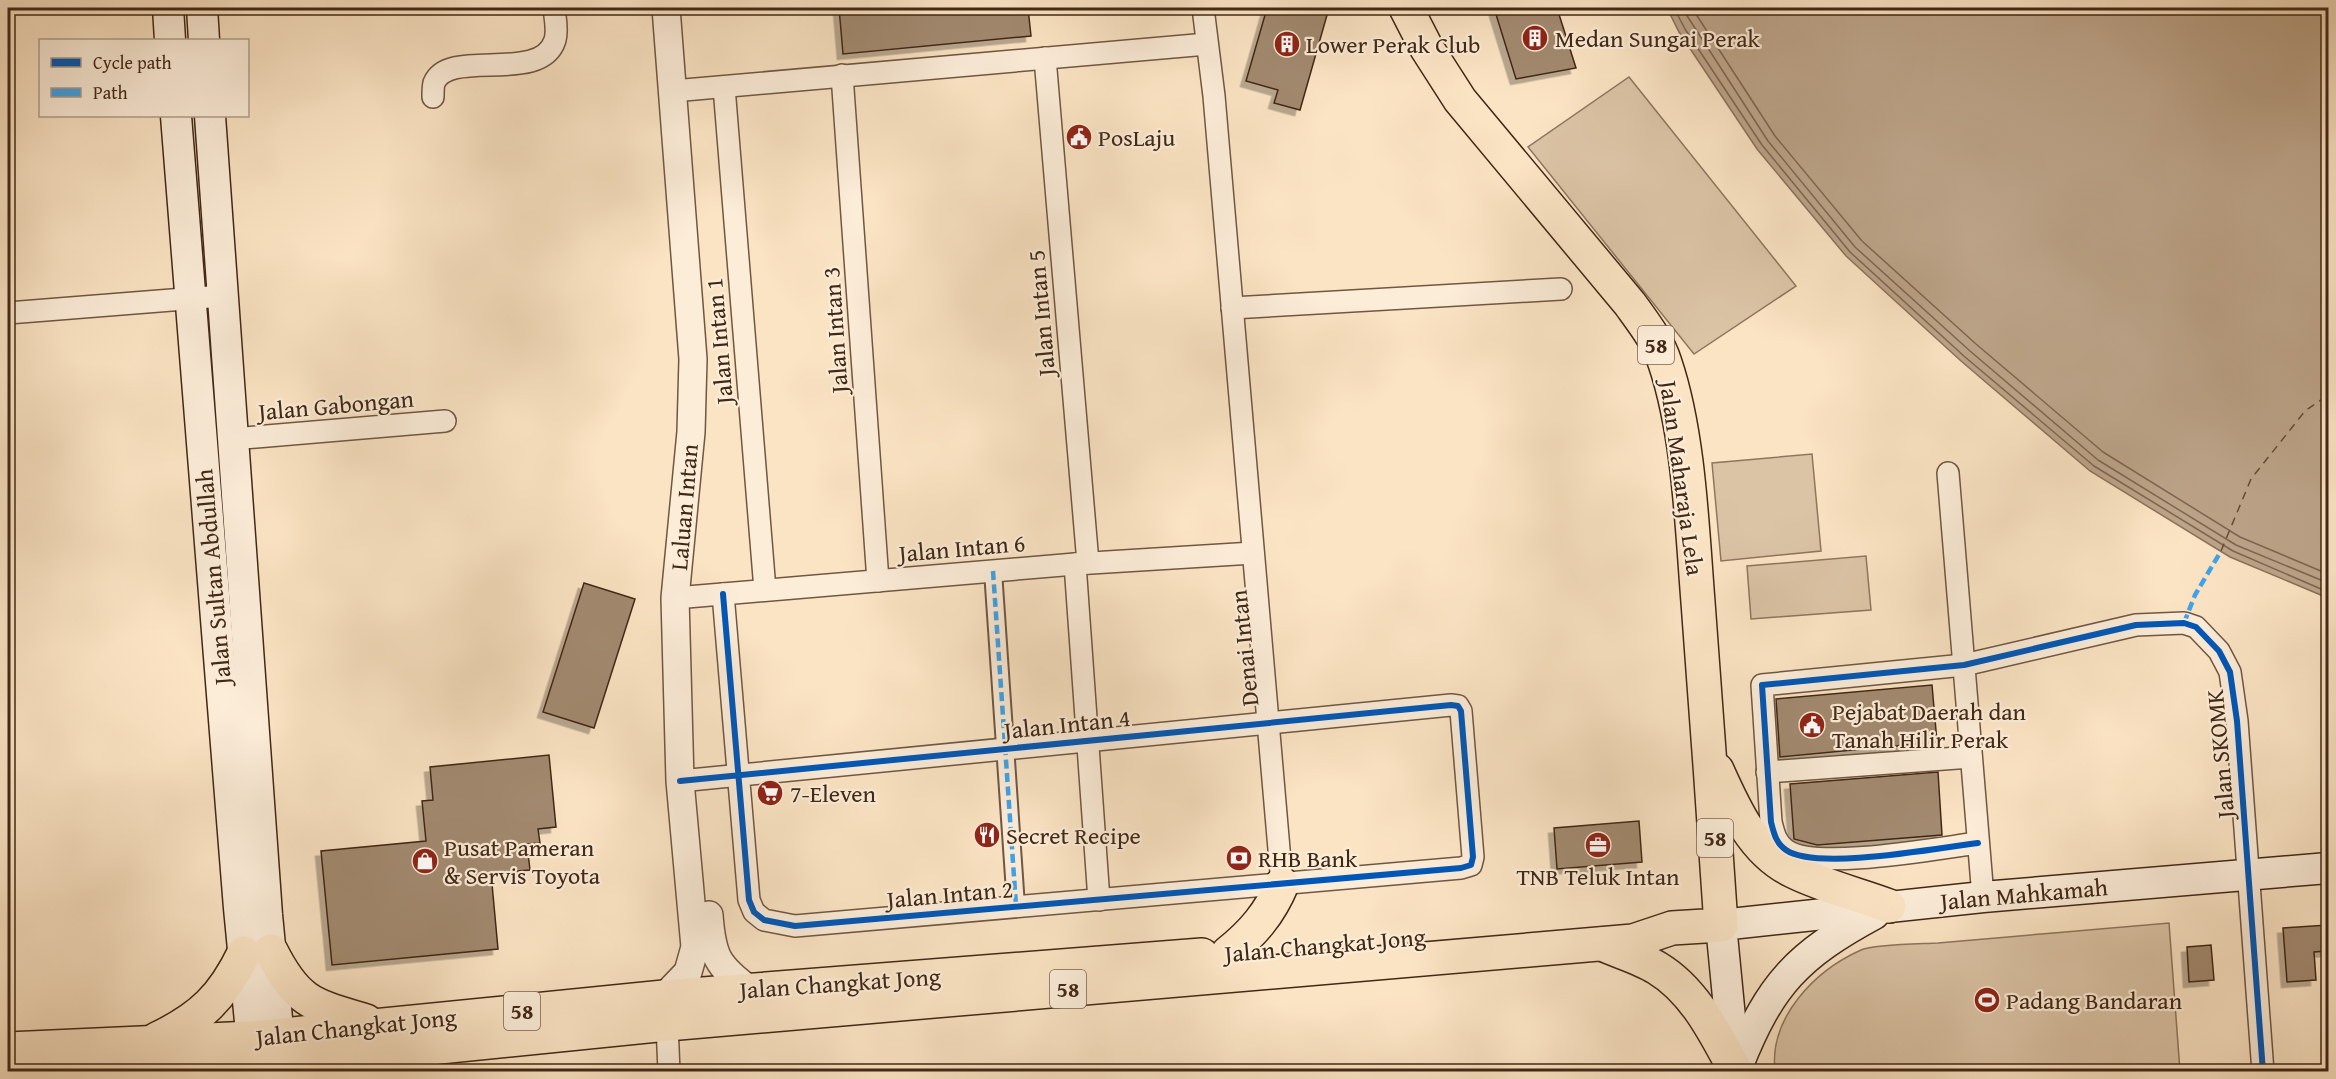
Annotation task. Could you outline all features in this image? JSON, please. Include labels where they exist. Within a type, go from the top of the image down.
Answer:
[{"type":"highway","name":"Jalan Maharaja Lela","points":[[1406,8],[1426,47],[1460,100],[1630,304],[1649,331],[1664,360],[1673,391],[1682,440],[1695,567],[1721,925]]},
{"type":"highway","points":[[1709,752],[1733,806],[1749,833],[1765,851],[1792,871],[1889,906]]},
{"type":"highway","points":[[1228,953],[1258,926],[1275,900],[1282,884]]},
{"type":"highway","name":"Jalan Changkat Jong","points":[[42,1071],[162,1061],[463,1046],[666,1011],[750,990],[1634,920],[1672,928]]},
{"type":"highway","name":"Jalan Changkat Jong","points":[[268,1057],[380,1025],[666,1011],[1601,944],[1633,941],[1672,928],[1721,925]]},
{"type":"highway","points":[[1601,944],[1657,968],[1681,987],[1712,1028],[1735,1071]]},
{"type":"highway","points":[[162,1061],[181,1028],[211,1004],[257,952],[311,1003],[380,1025]]},
{"type":"highway","points":[[384,1071],[463,1046]]},
{"type":"highway","name":"Jalan Changkat Jong","points":[[8,1049],[162,1061]]},
{"type":"main road","points":[[168,8],[170,39]]},
{"type":"main road","points":[[202,8],[204,39]]},
{"type":"main road","name":"Jalan Sultan Abdullah","points":[[176,117],[190,298],[268,1057]]},
{"type":"main road","name":"Jalan Sultan Abdullah","points":[[210,117],[232,439],[257,952]]},
{"type":"main road","name":"Jalan Mahkamah","points":[[1721,925],[1983,897],[2328,868]]},
{"type":"main road","points":[[1735,1071],[1752,1028],[1787,973],[1808,953],[1837,934],[1889,906]]},
{"type":"main road","points":[[1721,925],[1735,1071]]},
{"type":"street","points":[[433,97],[434,83],[444,72],[520,63],[539,59],[550,51],[555,39],[554,8]]},
{"type":"street","name":"Laluan Intan","points":[[666,8],[682,90]]},
{"type":"street","name":"Laluan Intan","points":[[666,1011],[688,972],[695,946],[682,598],[693,359],[682,90],[684,8]]},
{"type":"street","name":"Denai Intan","points":[[1203,8],[1232,308],[1282,884]]},
{"type":"street","points":[[682,90],[1207,44]]},
{"type":"street","name":"Jalan Intan 5","points":[[1046,58],[1081,564],[1088,740],[1099,900]]},
{"type":"street","name":"Jalan Intan 3","points":[[842,75],[878,581]]},
{"type":"street","name":"Jalan Intan 1","points":[[724,87],[765,590]]},
{"type":"street","points":[[1232,308],[1561,289]]},
{"type":"street","points":[[8,313],[222,296]]},
{"type":"street","name":"Jalan Gabongan","points":[[232,439],[445,421]]},
{"type":"street","points":[[1948,473],[1983,897]]},
{"type":"street","name":"Jalan Intan 6","points":[[682,598],[1081,564],[1253,553]]},
{"type":"street","points":[[993,571],[1016,906]]},
{"type":"street","name":"Jalan Intan 2","points":[[723,594],[749,900],[754,912],[764,920],[795,926],[1461,868],[1471,865]]},
{"type":"street","name":"Jalan SKOMK","points":[[1964,665],[2136,625],[2172,623],[2196,627],[2219,651],[2230,672],[2248,876]]},
{"type":"street","points":[[1964,665],[1762,685],[1767,772],[1771,822],[1775,840],[1786,850],[1800,857],[1843,858],[1978,843]]},
{"type":"street","name":"Jalan Intan 4","points":[[689,780],[1269,722],[1458,706],[1461,711],[1469,804],[1473,856],[1471,865]]},
{"type":"street","points":[[1767,772],[1971,757]]},
{"type":"street","name":"Laluan Intan","points":[[689,780],[711,944],[720,965],[750,990]]},
{"type":"street","points":[[2248,876],[2263,1071]]},
{"type":"street","points":[[666,1011],[669,1071]]},
{"type":"shaded area","points":[[1629,77],[1796,286],[1694,354],[1528,147]]},
{"type":"shaded area","points":[[1812,454],[1821,551],[1721,561],[1712,463]]},
{"type":"shaded area","points":[[1866,556],[1871,610],[1751,619],[1747,566]]},
{"type":"shaded area","name":"Padang Bandaran","points":[[2169,923],[2180,1071],[1775,1071],[1775,1051],[1779,1033],[1798,998],[1827,970],[1861,950],[1887,945],[1938,943]]},
{"type":"water","points":[[1667,8],[2328,8],[2328,598],[2230,557],[2090,471],[1961,361],[1846,256],[1757,149],[1679,32]]},
{"type":"building","points":[[839,8],[1028,8],[1031,36],[843,54]]},
{"type":"building","name":"Lower Perak Club","points":[[1267,8],[1329,8],[1300,110],[1274,103],[1278,90],[1246,81]]},
{"type":"building","name":"Medan Sungai Perak","points":[[1494,8],[1557,8],[1576,68],[1516,79]]},
{"type":"building","points":[[584,583],[635,599],[594,728],[543,712]]},
{"type":"building","points":[[1932,685],[1937,742],[1780,757],[1776,699]]},
{"type":"building","name":"Pusat Pameran & Servis Toyota","points":[[549,755],[556,827],[538,829],[540,843],[527,844],[530,870],[491,873],[498,949],[332,965],[321,851],[426,841],[422,801],[433,800],[430,767]]},
{"type":"building","points":[[1938,772],[1942,835],[1817,845],[1794,839],[1790,784]]},
{"type":"building","name":"TNB Teluk Intan","points":[[1639,821],[1642,862],[1557,869],[1554,828]]},
{"type":"building","points":[[2328,925],[2328,951],[2314,952],[2316,980],[2287,982],[2283,928]]},
{"type":"building","points":[[2211,945],[2214,980],[2189,982],[2187,947]]},
{"type":"ferry route","points":[[2221,551],[2251,479],[2305,411],[2328,395]]},
{"type":"marked path","points":[[2184,623],[2195,595],[2221,551]]},
{"type":"marked path","points":[[993,571],[1016,906]]},
{"type":"cycle path","points":[[680,781],[776,771],[1451,705],[1458,706],[1461,711],[1473,857],[1471,865],[1461,868],[795,926],[764,920],[754,912],[749,900],[723,594]]},
{"type":"cycle path","points":[[1978,843],[1908,853],[1849,858],[1801,856],[1786,850],[1774,834],[1771,822],[1762,685],[1964,665],[2136,625],[2184,623],[2196,627],[2219,651],[2230,672],[2237,721],[2263,1072]]},
{"type":"place","name":"Medan Sungai Perak","points":[[1535,38]]},
{"type":"place","name":"Lower Perak Club","points":[[1287,44]]},
{"type":"place","name":"PosLaju","points":[[1079,137]]},
{"type":"place","name":"Pejabat Daerah dan Tanah Hilir Perak","points":[[1812,725]]},
{"type":"place","name":"7-Eleven","points":[[770,793]]},
{"type":"place","name":"Secret Recipe","points":[[987,835]]},
{"type":"place","name":"TNB Teluk Intan","points":[[1598,845]]},
{"type":"place","name":"RHB Bank","points":[[1239,858]]},
{"type":"place","name":"Pusat Pameran & Servis Toyota","points":[[425,861]]},
{"type":"place","name":"Padang Bandaran","points":[[1987,1000]]}]
